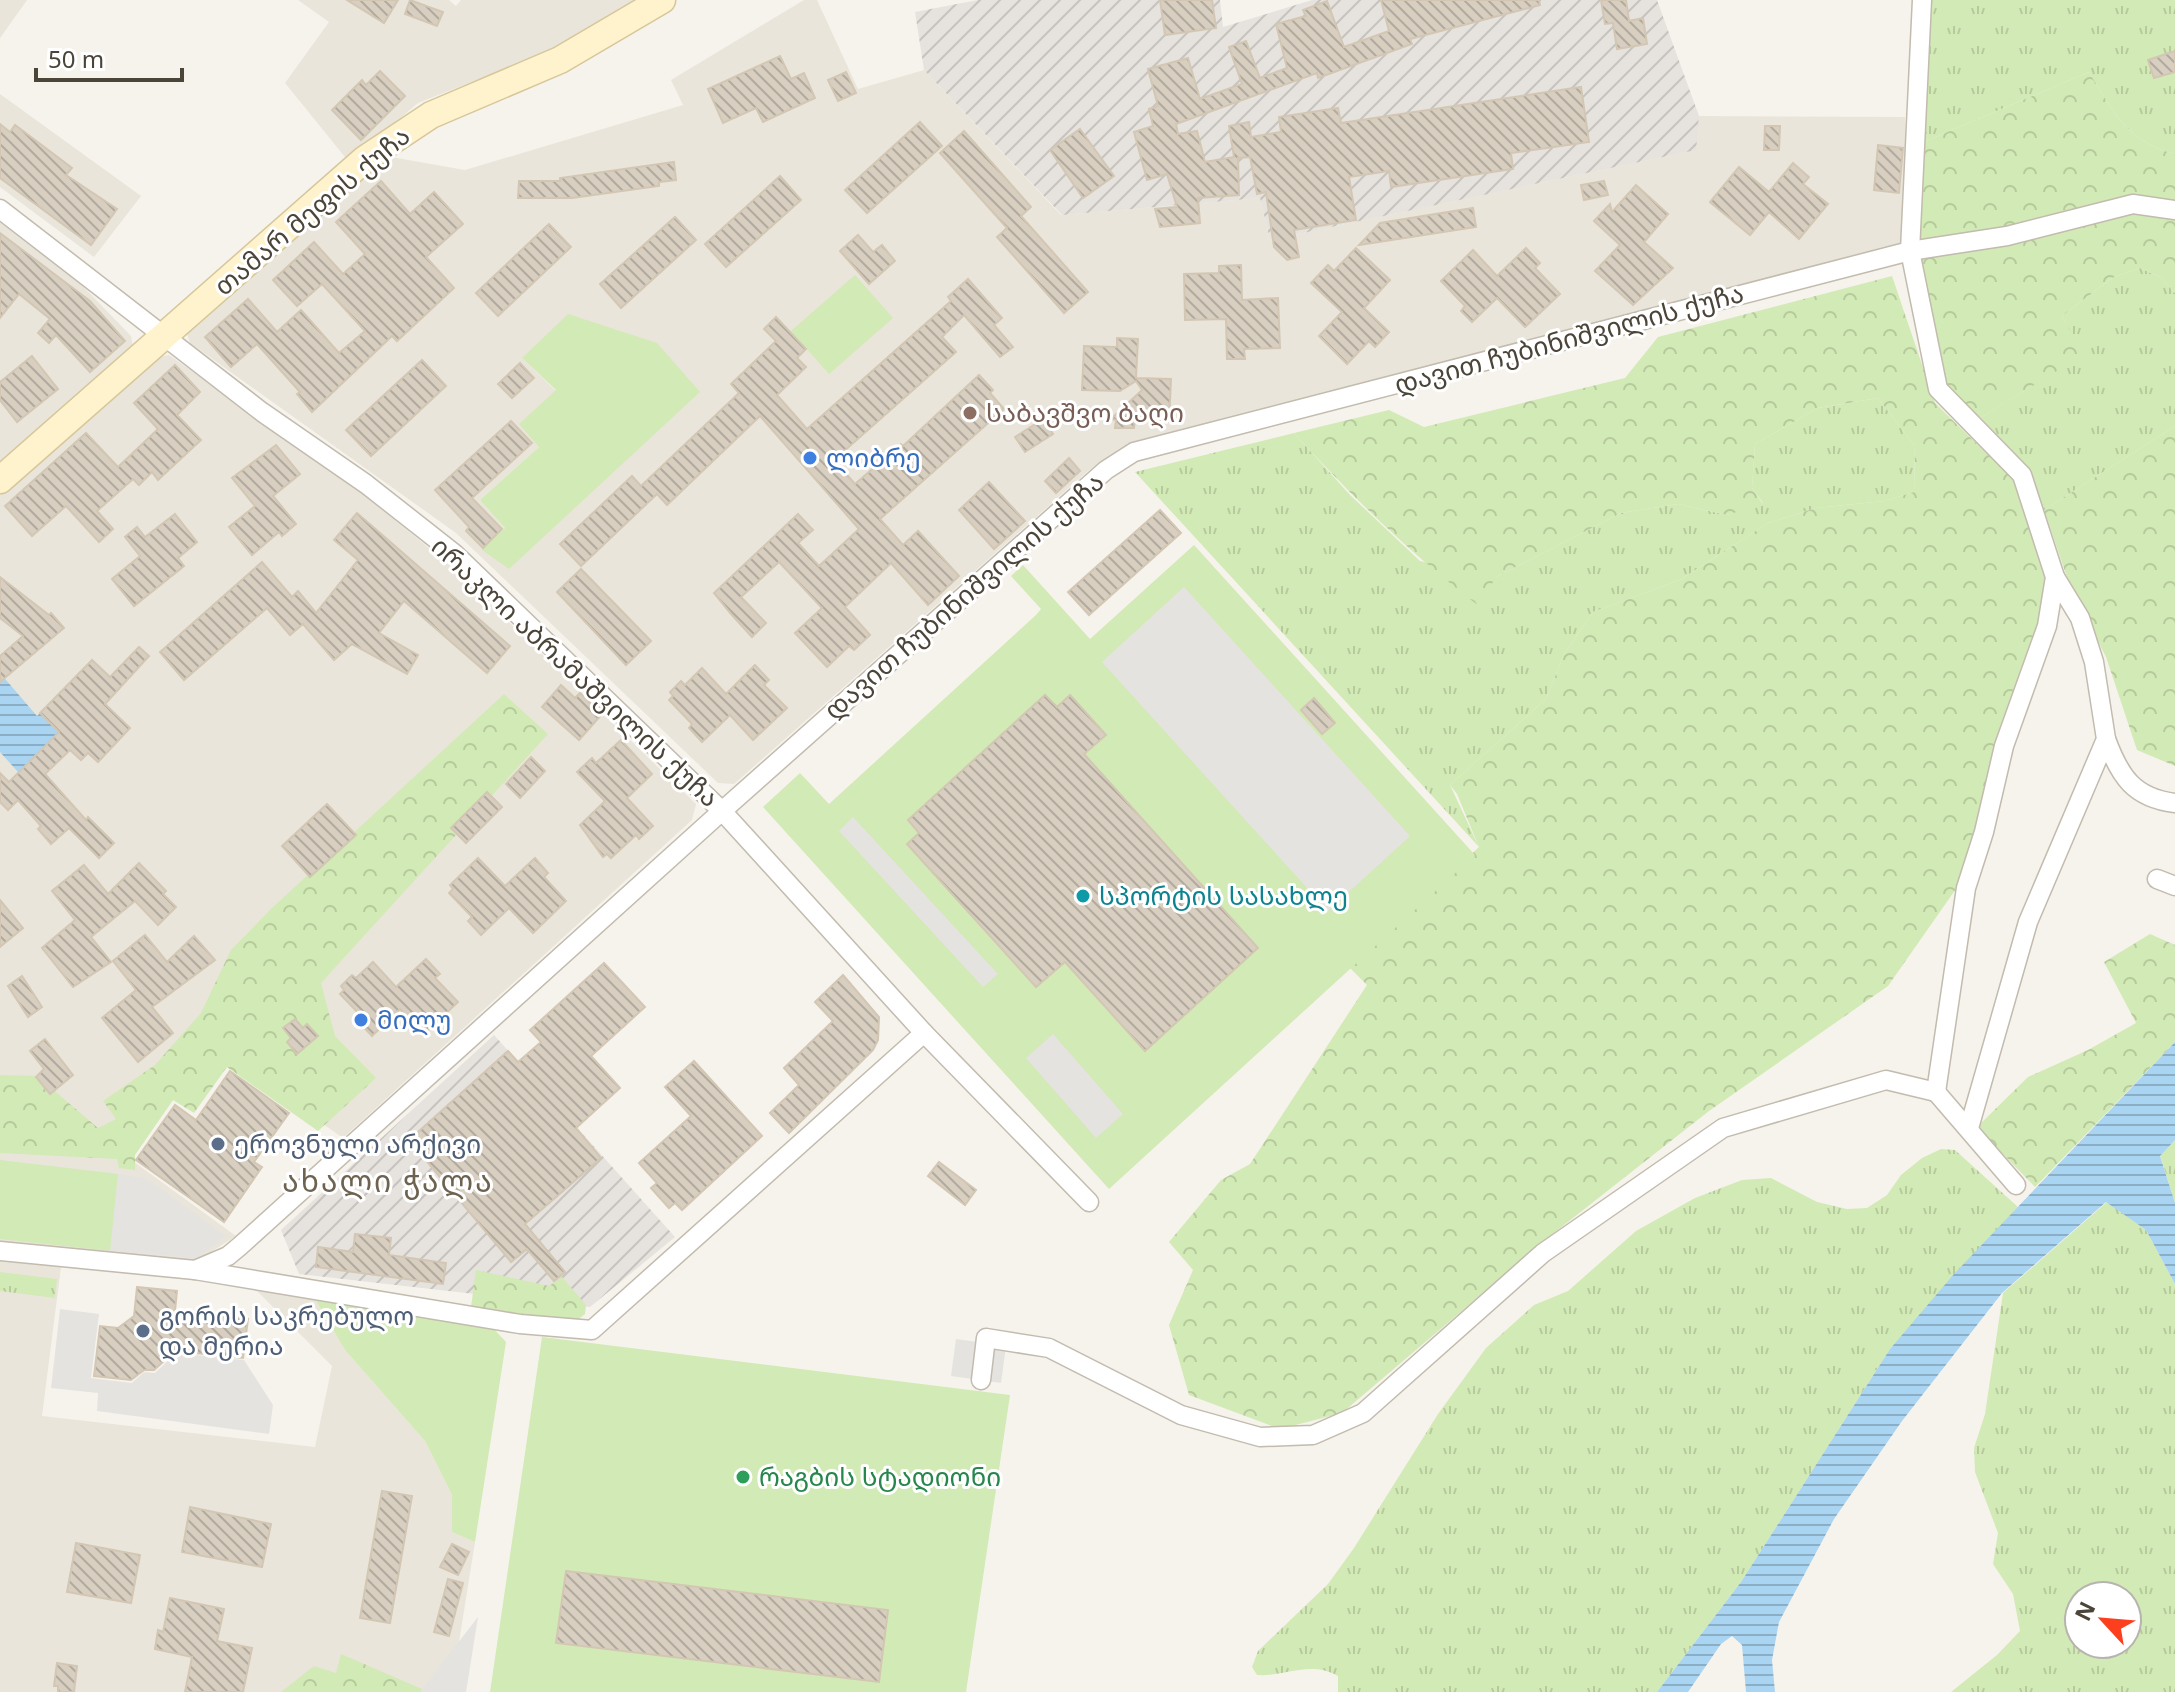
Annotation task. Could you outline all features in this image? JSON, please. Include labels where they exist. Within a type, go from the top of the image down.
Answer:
[{"type":"street","name":"თამარ მეფის ქუჩა","points":[[0,480],[365,159],[431,115],[560,60],[662,0]]},
{"type":"street","points":[[1922,0],[1910,251],[1938,389],[2022,475],[2055,577],[2080,618],[2094,662],[2106,739],[2132,787],[2146,798],[2175,803]]},
{"type":"street","name":"დავით ჩუბინიშვილის ქუჩა","points":[[195,1270],[228,1256],[240,1246],[722,811],[1106,470],[1134,452],[1910,251],[2007,236],[2133,204],[2175,210]]},
{"type":"street","name":"ირაკლი აბრამაშვილის ქუჩა","points":[[0,209],[455,554],[722,811],[924,1033],[1089,1202]]},
{"type":"street","points":[[1936,1092],[1966,888],[1984,832],[2004,746],[2047,626],[2055,577]]},
{"type":"street","points":[[1969,1128],[2028,922],[2106,739]]},
{"type":"street","points":[[0,1251],[195,1270],[520,1324],[592,1330],[924,1033]]},
{"type":"street","points":[[981,1380],[986,1338],[1034,1345],[1049,1348],[1181,1415],[1260,1437],[1313,1435],[1363,1413],[1543,1253],[1723,1128],[1886,1080],[1936,1092],[2016,1185]]},
{"type":"street","points":[[240,1246],[241,1261],[259,1283]]},
{"type":"shaded area","points":[[0,0],[27,0],[0,38]]},
{"type":"shaded area","points":[[298,0],[449,0],[456,6],[461,0],[634,0],[563,46],[418,103],[349,162],[285,83],[329,22]]},
{"type":"shaded area","points":[[804,0],[817,0],[858,89],[924,70],[1061,215],[1260,198],[1270,240],[1695,150],[1699,116],[1905,117],[1906,244],[1128,445],[1088,471],[734,784],[718,783],[456,533],[190,343],[185,328],[391,157],[465,170],[683,105],[671,80]],"holes":[[[522,358],[699,393],[483,550],[505,528],[480,500],[539,447],[556,391]]]},
{"type":"shaded area","points":[[978,0],[1220,0],[1223,27],[1312,0],[1657,0],[1699,116],[1696,150],[1270,240],[1260,198],[1062,215],[924,70],[915,12]]},
{"type":"shaded area","points":[[0,94],[141,196],[94,257],[0,187]]},
{"type":"shaded area","points":[[0,218],[66,269],[131,336],[133,347],[0,465]]},
{"type":"shaded area","points":[[169,355],[338,474],[451,566],[696,804],[692,820],[343,1138],[212,1046],[130,1159],[236,1236],[192,1264],[0,1242],[0,492],[155,358]]},
{"type":"shaded area","points":[[1184,587],[1410,836],[1328,911],[1102,662]]},
{"type":"shaded area","points":[[853,817],[998,974],[983,987],[839,831]]},
{"type":"shaded area","points":[[1053,1034],[1123,1114],[1096,1138],[1026,1058]]},
{"type":"shaded area","points":[[494,1035],[675,1237],[590,1307],[299,1274],[281,1230]]},
{"type":"shaded area","points":[[118,1174],[147,1179],[226,1236],[197,1258],[110,1251]]},
{"type":"shaded area","points":[[0,1261],[61,1267],[42,1416],[315,1447],[332,1366],[254,1288],[312,1294],[345,1350],[425,1441],[452,1495],[452,1532],[475,1542],[451,1692],[0,1692]]},
{"type":"shaded area","points":[[60,1309],[99,1314],[91,1378],[132,1383],[144,1372],[155,1373],[176,1353],[244,1360],[273,1405],[269,1434],[97,1411],[98,1393],[51,1388]]},
{"type":"shaded area","points":[[956,1339],[1006,1346],[1001,1383],[951,1376]]},
{"type":"shaded area","points":[[478,1617],[466,1692],[421,1692],[422,1689]]},
{"type":"green space","points":[[1927,0],[2175,0],[2175,154],[2145,142],[2133,133],[2114,112],[2089,72],[1919,144]]},
{"type":"green space","points":[[2089,72],[2114,112],[2133,133],[2159,149],[2175,154],[2175,293],[2160,277],[2140,268],[2112,278],[2062,316],[2083,355],[1980,418],[1946,385],[1911,207],[1919,144]]},
{"type":"green space","points":[[2140,268],[2160,277],[2175,293],[2175,426],[2044,510],[2026,467],[1980,418],[2082,355],[2062,316],[2112,278]]},
{"type":"green space","points":[[855,275],[893,318],[829,374],[791,331]]},
{"type":"green space","points":[[1892,276],[1935,403],[2015,481],[2046,578],[2044,627],[1958,886],[1888,986],[1709,1111],[1545,1240],[1342,1413],[1280,1429],[1189,1395],[1169,1325],[1193,1270],[1169,1242],[1221,1180],[1250,1164],[1367,985],[1350,968],[1479,847],[1457,794],[1450,785],[1546,699],[1564,654],[1593,612],[1680,580],[1768,523],[1816,508],[1884,501],[1914,492],[1915,446],[1878,398],[1818,408],[1755,444],[1752,488],[1763,504],[1727,515],[1678,504],[1621,513],[1496,577],[1479,606],[1383,524],[1294,433],[1389,410],[1424,427],[1625,378],[1658,337]]},
{"type":"green space","points":[[568,314],[657,343],[700,392],[509,569],[482,550],[505,528],[480,500],[539,447],[519,424],[556,390],[522,358]]},
{"type":"green space","points":[[1878,398],[1915,446],[1914,492],[1884,501],[1816,508],[1768,523],[1680,580],[1593,612],[1564,654],[1546,699],[1450,785],[1479,847],[1135,472],[1294,433],[1350,495],[1420,561],[1496,577],[1621,513],[1678,504],[1727,515],[1763,503],[1752,488],[1755,444],[1818,408]]},
{"type":"green space","points":[[2175,426],[2175,766],[2137,750],[2106,657],[2070,586],[2044,510]]},
{"type":"green space","points":[[1194,545],[1475,855],[1109,1189],[763,807],[800,773],[829,804],[1036,615],[1041,609],[1011,576],[1023,565],[1090,639]]},
{"type":"green space","points":[[504,694],[548,734],[321,983],[335,1036],[376,1078],[318,1131],[227,1067],[194,1113],[173,1100],[135,1155],[135,1170],[119,1168],[117,1159],[0,1153],[0,1075],[37,1076],[98,1128],[116,1119],[103,1101],[155,1065],[201,1013],[231,950],[271,909]]},
{"type":"green space","points":[[2150,934],[2175,945],[2175,1042],[2035,1187],[1977,1127],[2028,1077],[2088,1050],[2136,1023],[2104,962]]},
{"type":"green space","points":[[2175,1140],[2175,1203],[2160,1155]]},
{"type":"green space","points":[[1941,1149],[1955,1150],[2018,1207],[1890,1349],[1741,1582],[1657,1692],[1338,1692],[1338,1676],[1328,1671],[1307,1669],[1257,1675],[1252,1667],[1258,1651],[1328,1584],[1438,1414],[1486,1348],[1534,1305],[1568,1291],[1636,1231],[1695,1198],[1742,1180],[1771,1178],[1817,1202],[1847,1209],[1867,1208],[1887,1195],[1901,1175],[1922,1158]]},
{"type":"green space","points":[[0,1160],[119,1174],[111,1251],[0,1239]]},
{"type":"green space","points":[[2107,1202],[2146,1230],[2175,1284],[2175,1692],[1951,1692],[1997,1655],[2020,1631],[2013,1594],[1993,1564],[1998,1533],[1975,1472],[1974,1448],[1985,1414],[2003,1293]]},
{"type":"green space","points":[[476,1270],[549,1286],[562,1277],[586,1305],[585,1314],[571,1325],[471,1307]]},
{"type":"green space","points":[[0,1272],[57,1279],[55,1298],[0,1291]]},
{"type":"green space","points":[[312,1294],[489,1324],[506,1342],[475,1542],[452,1532],[452,1495],[425,1441],[345,1350]]},
{"type":"green space","points":[[542,1337],[1010,1395],[966,1692],[490,1692]]},
{"type":"green space","points":[[341,1654],[422,1689],[421,1692],[281,1692],[314,1666],[336,1673]]},
{"type":"water","points":[[0,673],[37,716],[40,713],[59,732],[18,772],[0,752]]},
{"type":"water","points":[[2175,1042],[2175,1140],[2160,1156],[2175,1203],[2175,1284],[2146,1230],[2106,1202],[2002,1293],[1902,1421],[1834,1519],[1779,1622],[1772,1660],[1775,1692],[1746,1692],[1742,1645],[1732,1636],[1721,1644],[1688,1692],[1657,1692],[1741,1582],[1890,1349],[1954,1274]]},
{"type":"building","points":[[347,0],[398,0],[384,23]]},
{"type":"building","points":[[410,0],[443,12],[437,26],[405,14]]},
{"type":"building","points":[[1160,0],[1212,0],[1216,28],[1165,35]]},
{"type":"building","points":[[1381,0],[1539,0],[1540,5],[1410,39],[1412,44],[1318,78],[1317,73],[1176,124],[1178,134],[1197,131],[1205,162],[1234,157],[1229,126],[1249,122],[1251,137],[1281,132],[1279,117],[1338,108],[1341,123],[1581,87],[1589,142],[1511,153],[1513,169],[1391,187],[1389,171],[1349,177],[1356,220],[1294,230],[1299,257],[1287,260],[1274,247],[1266,192],[1257,194],[1250,157],[1238,158],[1239,195],[1198,198],[1200,223],[1160,227],[1155,209],[1177,207],[1167,174],[1147,180],[1134,132],[1153,126],[1149,109],[1158,106],[1148,69],[1188,58],[1200,99],[1242,84],[1229,47],[1246,41],[1260,78],[1287,68],[1276,24],[1306,16],[1303,10],[1327,1],[1344,47],[1389,31]]},
{"type":"building","points":[[1601,0],[1626,0],[1629,21],[1643,18],[1647,44],[1617,49],[1613,23],[1605,24]]},
{"type":"building","points":[[2175,51],[2175,72],[2154,78],[2148,60]]},
{"type":"building","points":[[780,56],[791,79],[804,73],[815,98],[763,122],[756,108],[723,123],[708,89]]},
{"type":"building","points":[[380,71],[405,96],[361,140],[332,110],[362,80],[366,85]]},
{"type":"building","points":[[846,72],[856,93],[838,101],[828,80]]},
{"type":"building","points":[[920,122],[942,146],[867,213],[845,190]]},
{"type":"building","points":[[0,124],[10,132],[15,125],[72,168],[66,175],[117,209],[91,245],[0,178]]},
{"type":"building","points":[[1765,126],[1780,126],[1779,150],[1764,150]]},
{"type":"building","points":[[1080,129],[1114,176],[1083,198],[1050,150]]},
{"type":"building","points":[[964,131],[1031,207],[1021,216],[1088,292],[1064,313],[997,237],[1007,228],[940,153]]},
{"type":"building","points":[[1878,145],[1903,148],[1899,193],[1874,190]]},
{"type":"building","points":[[674,162],[676,180],[659,182],[659,186],[572,198],[518,198],[519,181],[560,181],[560,178]]},
{"type":"building","points":[[1793,163],[1809,177],[1803,184],[1828,204],[1799,239],[1769,212],[1750,235],[1710,202],[1739,167],[1769,192]]},
{"type":"building","points":[[780,176],[801,200],[726,267],[705,244]]},
{"type":"building","points":[[381,181],[410,214],[434,192],[463,224],[426,257],[454,288],[397,341],[392,336],[312,412],[297,394],[300,392],[257,344],[231,367],[205,337],[248,299],[277,332],[301,310],[339,353],[365,331],[322,284],[297,306],[273,280],[314,242],[343,274],[365,254],[336,222]]},
{"type":"building","points":[[1604,181],[1608,195],[1584,200],[1581,185]]},
{"type":"building","points":[[1636,185],[1668,214],[1644,242],[1673,268],[1633,305],[1595,271],[1620,245],[1594,221],[1610,204],[1612,212]]},
{"type":"building","points":[[1473,208],[1476,227],[1359,245],[1380,223]]},
{"type":"building","points":[[675,217],[696,240],[621,308],[600,284]]},
{"type":"building","points":[[549,224],[571,247],[498,316],[476,293]]},
{"type":"building","points":[[0,233],[90,301],[125,341],[90,372],[56,335],[49,343],[38,333],[50,319],[19,294],[0,318]]},
{"type":"building","points":[[858,235],[873,252],[882,245],[895,261],[869,284],[840,251]]},
{"type":"building","points":[[1356,248],[1390,280],[1364,308],[1389,332],[1375,347],[1369,341],[1347,364],[1319,336],[1342,312],[1311,283],[1328,265],[1334,271]]},
{"type":"building","points":[[1526,248],[1540,263],[1535,268],[1560,294],[1525,327],[1497,298],[1472,322],[1461,311],[1465,306],[1441,281],[1473,250],[1497,276]]},
{"type":"building","points":[[1241,265],[1242,300],[1278,298],[1280,348],[1244,349],[1245,359],[1227,359],[1226,319],[1185,320],[1184,274],[1219,273],[1219,266]]},
{"type":"building","points":[[968,279],[1002,318],[994,325],[1013,347],[1000,357],[964,315],[942,337],[956,352],[834,460],[855,484],[901,444],[903,446],[979,375],[993,390],[990,393],[1004,409],[880,519],[903,545],[918,531],[959,576],[928,605],[891,563],[845,607],[870,635],[854,650],[849,646],[827,667],[795,633],[822,608],[779,562],[741,597],[766,623],[752,637],[731,614],[714,593],[798,514],[813,530],[798,543],[819,566],[859,529],[760,416],[667,505],[657,494],[581,566],[560,544],[632,476],[641,486],[739,393],[731,384],[776,341],[764,329],[776,317],[806,349],[797,358],[806,367],[777,395],[807,429],[951,301],[948,297]]},
{"type":"building","points":[[1117,338],[1138,339],[1136,378],[1171,379],[1169,422],[1135,420],[1134,428],[1115,428],[1116,420],[1111,419],[1142,390],[1136,381],[1120,391],[1082,390],[1084,346],[1117,347]]},
{"type":"building","points":[[32,356],[58,389],[17,422],[0,400],[0,382]]},
{"type":"building","points":[[422,360],[446,386],[371,456],[346,430]]},
{"type":"building","points":[[520,363],[534,378],[512,398],[498,384]]},
{"type":"building","points":[[175,365],[200,392],[177,415],[201,440],[158,480],[152,472],[139,485],[133,479],[97,511],[113,529],[99,542],[66,506],[32,536],[5,506],[86,433],[118,467],[158,429],[134,403]]},
{"type":"building","points":[[1043,419],[1053,434],[1025,452],[1015,437]]},
{"type":"building","points":[[511,421],[532,443],[472,498],[502,529],[483,548],[466,531],[469,527],[435,490]]},
{"type":"building","points":[[276,445],[300,474],[273,496],[296,524],[282,536],[279,532],[252,555],[229,527],[255,506],[232,478]]},
{"type":"building","points":[[1069,458],[1080,471],[1056,493],[1045,481]]},
{"type":"building","points":[[989,482],[1025,521],[994,549],[959,510]]},
{"type":"building","points":[[1160,510],[1181,533],[1089,615],[1068,592]]},
{"type":"building","points":[[357,513],[510,646],[487,673],[404,601],[379,633],[418,655],[407,674],[352,644],[334,660],[303,624],[290,635],[267,608],[184,680],[160,652],[262,562],[292,597],[298,591],[316,613],[358,560],[334,540]]},
{"type":"building","points":[[175,514],[197,542],[178,558],[184,566],[134,606],[112,579],[140,556],[125,537],[137,527],[145,537]]},
{"type":"building","points":[[581,569],[651,641],[626,665],[557,592]]},
{"type":"building","points":[[0,577],[49,615],[51,613],[64,628],[0,682],[0,656],[23,636],[0,618]]},
{"type":"building","points":[[139,647],[149,656],[105,704],[130,728],[98,762],[88,753],[81,760],[70,750],[45,774],[86,820],[88,817],[114,843],[99,858],[69,828],[51,844],[38,829],[41,826],[18,800],[8,810],[0,802],[0,773],[9,782],[59,732],[40,713],[92,660],[110,677]]},
{"type":"building","points":[[755,665],[769,680],[764,685],[787,708],[753,740],[730,715],[702,742],[689,728],[692,724],[669,700],[673,696],[670,692],[681,681],[685,685],[702,668],[726,694]]},
{"type":"building","points":[[561,685],[575,698],[580,693],[602,714],[579,740],[542,707]]},
{"type":"building","name":"სპორტის სასახლე","points":[[1045,695],[1057,707],[1070,695],[1106,735],[1084,754],[1258,948],[1145,1051],[1065,962],[1036,987],[907,844],[919,833],[908,820]]},
{"type":"building","points":[[1314,698],[1335,723],[1322,734],[1301,710]]},
{"type":"building","points":[[621,740],[652,774],[627,798],[653,826],[639,839],[636,835],[611,858],[607,854],[603,857],[580,825],[605,801],[577,772],[592,758],[596,763]]},
{"type":"building","points":[[531,757],[545,771],[520,798],[506,784]]},
{"type":"building","points":[[487,792],[502,807],[466,843],[451,828]]},
{"type":"building","points":[[327,804],[356,835],[310,877],[282,846]]},
{"type":"building","points":[[478,858],[505,886],[535,858],[548,873],[544,877],[566,901],[533,933],[509,908],[481,935],[468,921],[472,917],[449,893],[453,889],[450,885]]},
{"type":"building","points":[[139,863],[166,891],[163,894],[176,907],[158,925],[135,901],[91,937],[111,962],[73,987],[42,948],[75,920],[52,891],[84,865],[108,894]]},
{"type":"building","points":[[0,900],[23,928],[0,947]]},
{"type":"building","points":[[145,935],[167,962],[194,936],[215,960],[152,1007],[173,1033],[138,1062],[102,1018],[136,990],[113,961]]},
{"type":"building","points":[[426,959],[440,974],[435,978],[458,1002],[424,1034],[400,1009],[372,1036],[359,1022],[363,1018],[340,994],[344,990],[341,986],[352,975],[356,978],[373,962],[396,987]]},
{"type":"building","points":[[604,963],[645,1007],[591,1056],[620,1088],[576,1128],[601,1158],[525,1224],[565,1272],[554,1281],[527,1249],[511,1262],[409,1140],[508,1051],[518,1062],[541,1042],[530,1030]]},
{"type":"building","points":[[843,975],[879,1017],[878,1040],[873,1050],[789,1133],[770,1113],[799,1085],[784,1068],[833,1021],[815,1002]]},
{"type":"building","points":[[22,976],[42,1007],[28,1017],[8,986]]},
{"type":"building","points":[[295,1019],[303,1028],[307,1024],[318,1036],[297,1054],[287,1042],[291,1038],[283,1028]]},
{"type":"building","points":[[45,1039],[73,1075],[50,1094],[36,1077],[44,1069],[30,1051]]},
{"type":"building","points":[[694,1061],[762,1136],[682,1210],[675,1203],[669,1208],[651,1188],[657,1183],[639,1163],[691,1116],[665,1087]]},
{"type":"building","points":[[230,1071],[289,1113],[254,1162],[262,1167],[224,1222],[136,1160],[175,1105],[196,1120]]},
{"type":"building","points":[[939,1162],[976,1190],[965,1205],[928,1176]]},
{"type":"building","points":[[355,1234],[391,1238],[389,1255],[446,1263],[443,1284],[316,1267],[318,1247],[353,1252]]},
{"type":"building","points":[[137,1287],[177,1291],[175,1311],[248,1319],[243,1358],[175,1351],[154,1370],[144,1370],[131,1380],[94,1376],[100,1326],[118,1328],[134,1316]]},
{"type":"building","points":[[382,1491],[412,1496],[390,1623],[360,1618]]},
{"type":"building","points":[[190,1507],[271,1524],[262,1567],[182,1552]]},
{"type":"building","points":[[76,1543],[140,1555],[131,1603],[67,1592]]},
{"type":"building","points":[[452,1544],[469,1552],[458,1575],[440,1567]]},
{"type":"building","points":[[566,1571],[888,1610],[879,1682],[556,1643]]},
{"type":"building","points":[[448,1579],[463,1583],[449,1636],[434,1632]]},
{"type":"building","points":[[170,1598],[224,1609],[217,1641],[252,1648],[243,1692],[185,1692],[192,1657],[155,1649],[158,1630],[163,1632]]},
{"type":"building","points":[[57,1663],[77,1666],[74,1692],[58,1692],[58,1686],[54,1686]]},
{"type":"place","name":"საბავშვო ბაღი","points":[[970,413]]},
{"type":"place","name":"ლიბრე","points":[[810,458]]},
{"type":"place","name":"სპორტის სასახლე","points":[[1083,896]]},
{"type":"place","name":"მილუ","points":[[361,1020]]},
{"type":"place","name":"ეროვნული არქივი","points":[[218,1144]]},
{"type":"place","name":"გორის საკრებულო და მერია","points":[[143,1331]]},
{"type":"place","name":"რაგბის სტადიონი","points":[[743,1477]]},
{"type":"district","name":"ახალი ჭალა","points":[[388,1182]]}]
